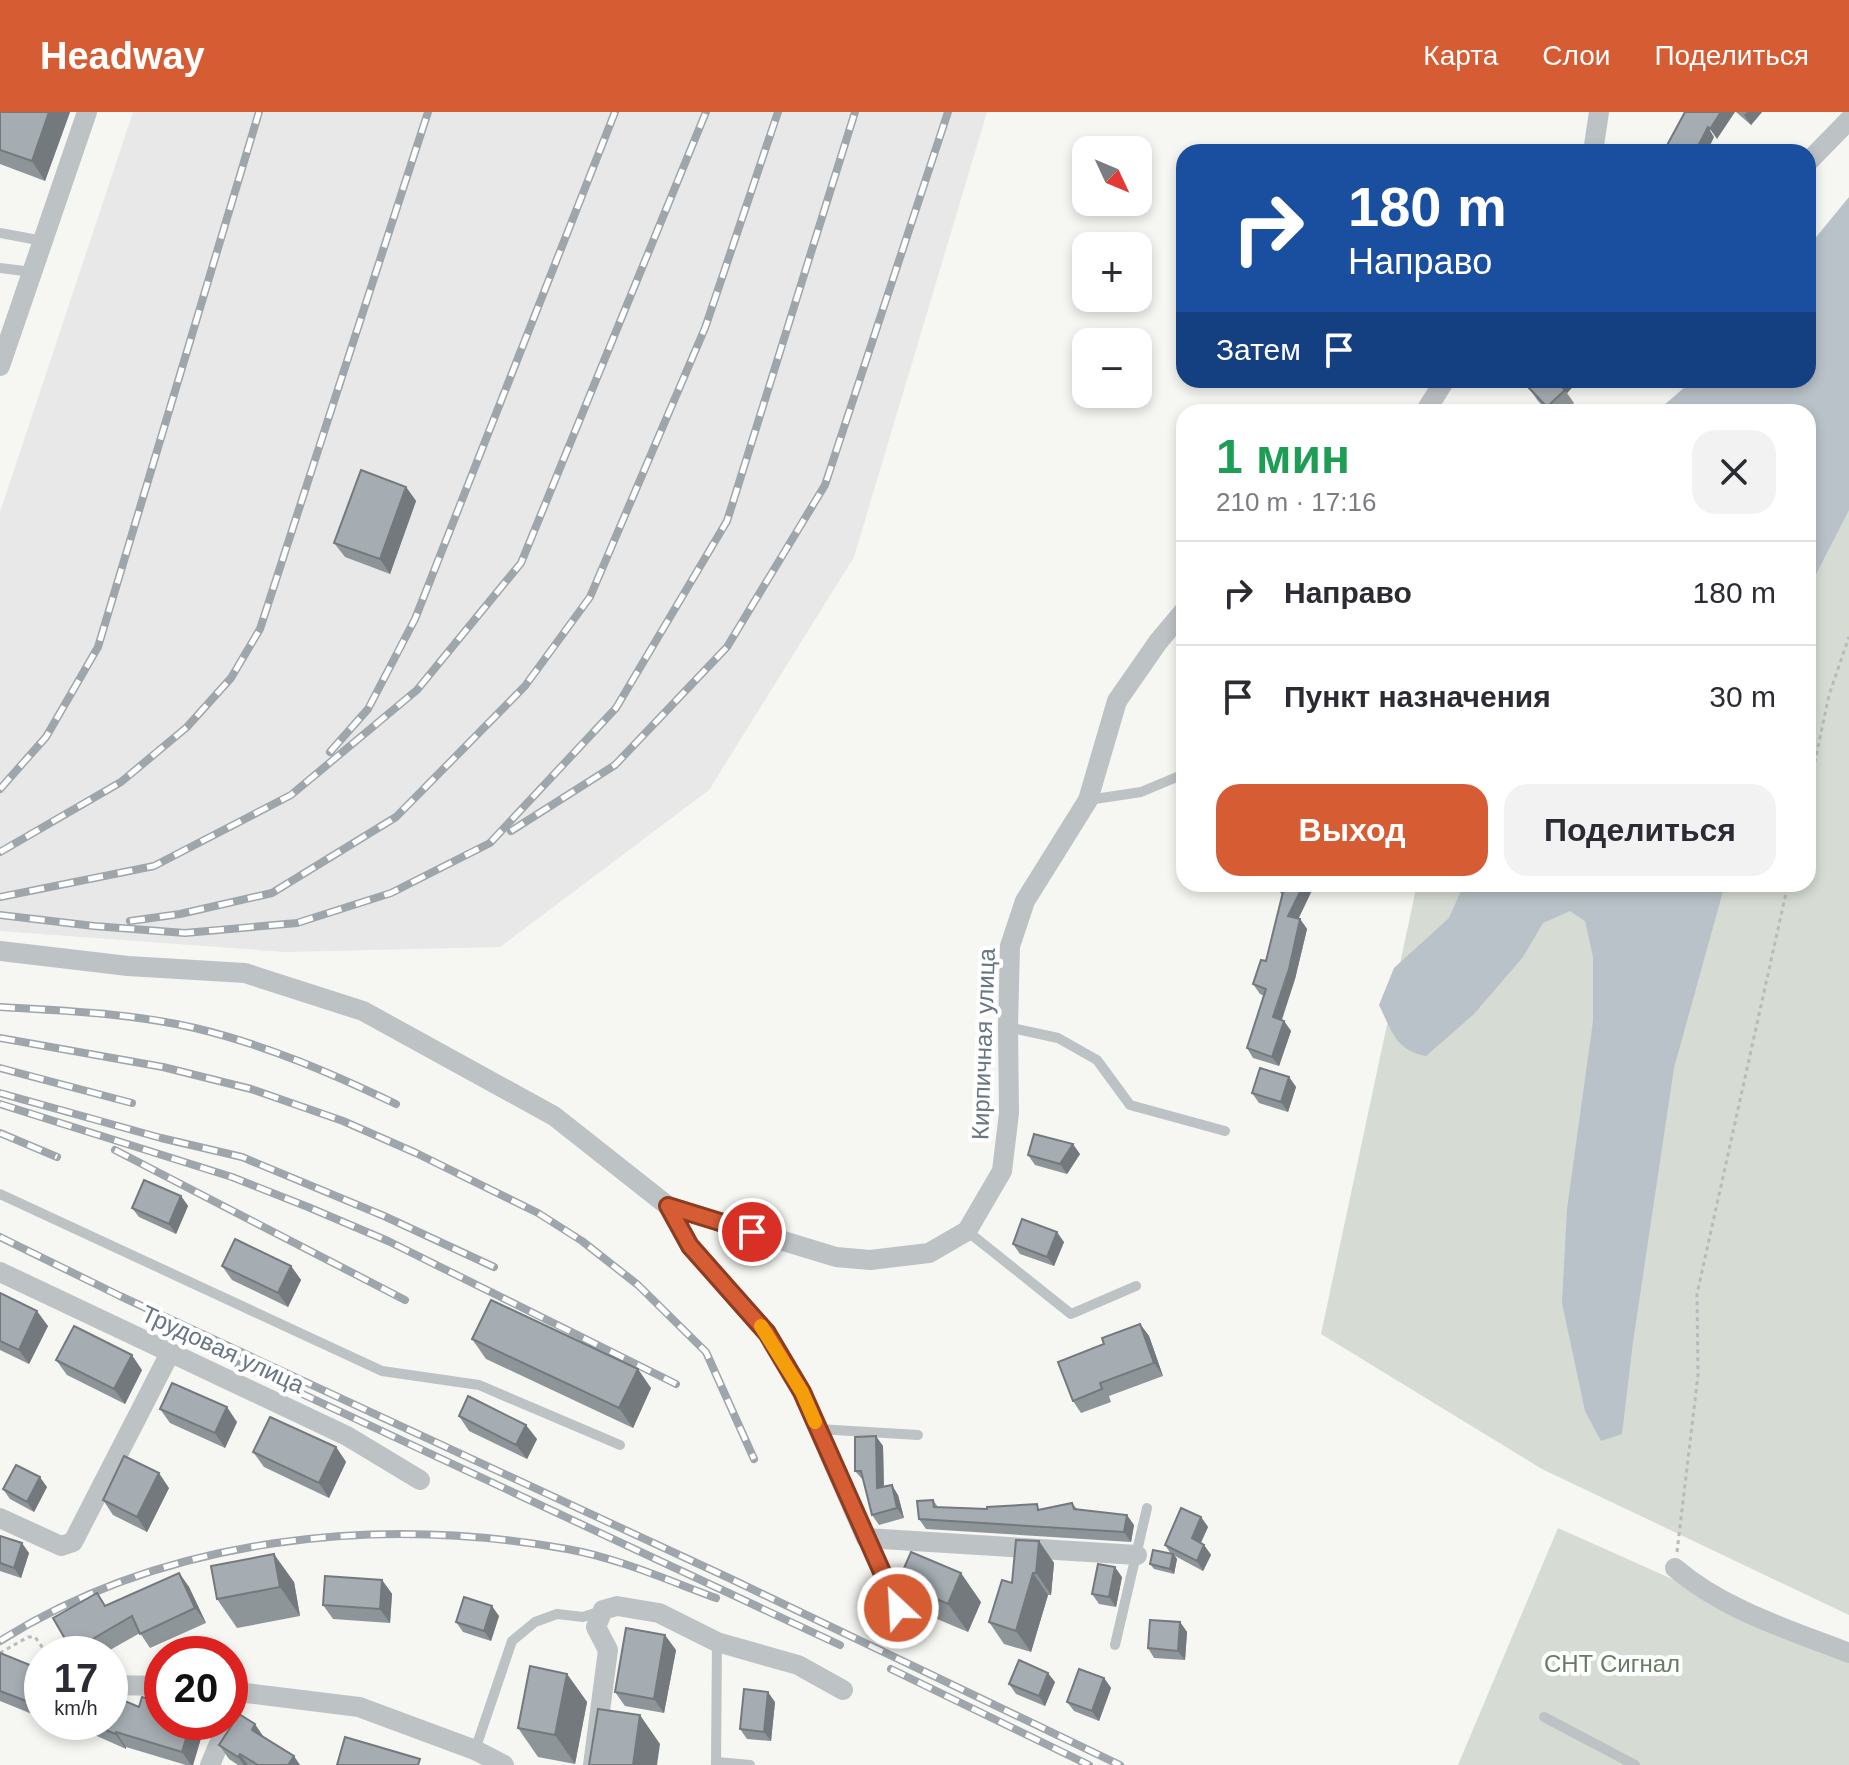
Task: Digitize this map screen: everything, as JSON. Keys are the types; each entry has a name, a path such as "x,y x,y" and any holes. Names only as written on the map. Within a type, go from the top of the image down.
{"street":[{"path":"0,366 87,112"},
{"path":"1594,144 1599,112"},
{"path":"1816,154 1849,120"},
{"name":"Кирпичная улица","path":"668,1206 836,1257 870,1260 929,1253 967,1231 1002,1171 1009,1113 1010,946 1025,901 1088,800 1117,701 1176,621"},
{"path":"0,951 128,966 245,973 363,1011 554,1116 668,1206 690,1246 767,1333 802,1392 866,1538 1137,1555"},
{"name":"Трудовая улица","path":"0,1272 347,1436 420,1480"},
{"path":"0,1518 61,1546 73,1542 170,1353"},
{"path":"1675,1568 1695,1585 1767,1621 1849,1653"},
{"path":"593,1765 608,1650 596,1627 603,1610 617,1606 659,1613 717,1642 798,1665 843,1690"},
{"path":"248,1694 359,1707 475,1750 504,1765"},
{"path":"210,1765 221,1740"}],"lane":[{"path":"0,233 43,241"},
{"path":"0,268 32,272"},
{"path":"1088,800 1141,792 1176,777"},
{"path":"1008,1027 1058,1038 1097,1060 1130,1105 1225,1131"},
{"path":"0,1194 382,1371 479,1385 620,1445"},
{"path":"967,1231 1071,1314 1136,1286"},
{"path":"818,1429 918,1435"},
{"path":"1115,1645 1147,1508"},
{"path":"866,1538 898,1608"},
{"path":"475,1750 512,1641 535,1622 557,1614 583,1617 603,1610"},
{"path":"717,1642 716,1763 750,1765"},
{"path":"1544,1717 1635,1765"}],"path":[{"path":"1816,756 1829,695 1849,637"},
{"path":"1675,1568 1698,1375 1697,1294 1786,892"},
{"path":"0,1653 24,1639"}],"shaded area":[{"path":"133,112 987,112 854,557 709,790 500,947 285,952 0,931 0,512"},
{"path":"1849,197 1849,510 1816,574 1816,404 1665,404 1684,388 1816,388 1816,237"},
{"path":"1460,892 1723,892 1674,1068 1622,1434 1601,1441 1585,1411 1562,1303 1567,1209 1593,1021 1593,957 1585,921 1570,911 1543,923 1523,957 1474,1014 1426,1056 1401,1044 1379,1005 1394,968 1449,918"}],"green space":[{"path":"1849,368 1849,1615 1542,1469 1321,1334 1415,892 1816,892 1815,404"},
{"name":"СНТ Сигнал","path":"1558,1528 1849,1658 1849,1765 1458,1765"}],"building":[{"path":"0,112 49,112 32,161 0,150"},
{"path":"1685,112 1721,112 1699,144 1668,144"},
{"path":"1529,388 1565,390 1550,404 1544,404"},
{"path":"361,470 406,487 380,559 334,543"},
{"path":"1283,892 1300,892 1288,916 1300,919 1289,969 1273,1017 1284,1021 1272,1057 1247,1048 1266,989 1253,984 1261,960 1266,961"},
{"path":"1260,1068 1289,1077 1281,1102 1252,1093"},
{"path":"1034,1134 1073,1144 1060,1164 1028,1155"},
{"path":"144,1180 181,1196 169,1224 132,1208"},
{"path":"1022,1219 1057,1232 1047,1257 1013,1244"},
{"path":"235,1239 291,1266 278,1293 222,1266"},
{"path":"0,1293 37,1311 19,1350 0,1341"},
{"path":"491,1300 638,1369 619,1408 472,1339"},
{"path":"1140,1324 1154,1363 1100,1383 1102,1389 1073,1401 1058,1362 1104,1344 1102,1338"},
{"path":"74,1326 132,1355 114,1389 56,1360"},
{"path":"172,1383 227,1407 215,1433 160,1409"},
{"path":"468,1396 526,1425 516,1445 459,1416"},
{"path":"270,1417 336,1447 319,1483 253,1452"},
{"path":"876,1436 877,1488 892,1485 897,1508 872,1515 861,1471 855,1471 855,1437"},
{"path":"124,1456 159,1473 137,1517 103,1500"},
{"path":"16,1465 40,1477 27,1502 3,1489"},
{"path":"933,1500 934,1507 987,1509 1037,1504 1038,1510 1072,1503 1074,1509 1127,1515 1124,1532 919,1519 917,1501"},
{"path":"1181,1508 1201,1517 1192,1538 1204,1545 1197,1561 1165,1545"},
{"path":"0,1536 22,1543 14,1568 0,1563"},
{"path":"1016,1540 1039,1541 1036,1573 1033,1573 1016,1631 989,1622 1002,1580 1012,1583"},
{"path":"1153,1550 1173,1554 1170,1569 1150,1564"},
{"path":"911,1552 961,1573 948,1604 898,1582"},
{"path":"274,1554 280,1587 217,1599 211,1566"},
{"path":"1098,1564 1115,1567 1109,1597 1092,1594"},
{"path":"179,1573 195,1608 140,1634 132,1616 98,1636 63,1636 53,1618 97,1593 105,1606"},
{"path":"325,1576 382,1580 380,1609 323,1605"},
{"path":"464,1597 492,1606 484,1631 456,1622"},
{"path":"1150,1620 1180,1622 1178,1651 1148,1648"},
{"path":"626,1628 665,1635 654,1699 615,1692"},
{"path":"0,1653 24,1663 24,1700 0,1691"},
{"path":"1019,1660 1048,1673 1039,1696 1009,1684"},
{"path":"530,1666 567,1674 555,1735 518,1728"},
{"path":"1079,1669 1104,1678 1092,1711 1067,1702"},
{"path":"744,1689 768,1692 764,1732 740,1729"},
{"path":"144,1698 144,1740 186,1740 182,1752 128,1736 128,1702 139,1707"},
{"path":"598,1709 640,1715 633,1765 589,1765"},
{"path":"248,1720 255,1724 252,1730 294,1756 288,1765 258,1765 219,1745 222,1740 248,1740"},
{"path":"345,1737 420,1759 418,1765 337,1765"}],"railway":[{"path":"0,789 46,737 98,647 259,112"},
{"path":"0,852 121,782 187,727 231,678 260,629 428,112"},
{"path":"330,752 368,709 415,619 615,112"},
{"path":"0,897 154,866 291,795 417,690 521,563 706,112"},
{"path":"130,921 180,914 272,893 396,817 525,686 590,597 705,328 778,112"},
{"path":"0,915 185,933 297,923 391,893 490,843 616,708 727,521 855,112"},
{"path":"511,831 615,765 727,647 825,485 948,112"},
{"path":"0,1007 123,1016 195,1028 298,1061 396,1104"},
{"path":"0,1038 163,1067 251,1089 343,1121 538,1213 582,1241 638,1285 706,1352 754,1459"},
{"path":"0,1068 132,1103"},
{"path":"0,1093 242,1157 384,1216 494,1267"},
{"path":"0,1104 232,1177 308,1207 388,1241 676,1384"},
{"path":"0,1133 57,1157"},
{"path":"115,1150 405,1300"},
{"path":"0,1237 120,1296 729,1578 1120,1765"},
{"path":"191,1342 840,1645"},
{"path":"0,1641 64,1606 131,1578 202,1557 274,1543 348,1536 421,1534 495,1539 567,1549 624,1564 716,1598"},
{"path":"891,1669 1089,1765"}],"slow traffic":[{"path":"761,1326 802,1392 815,1422"}],"route":[{"path":"752,1232 668,1206 690,1246 767,1333 802,1392 898,1608"}]}
